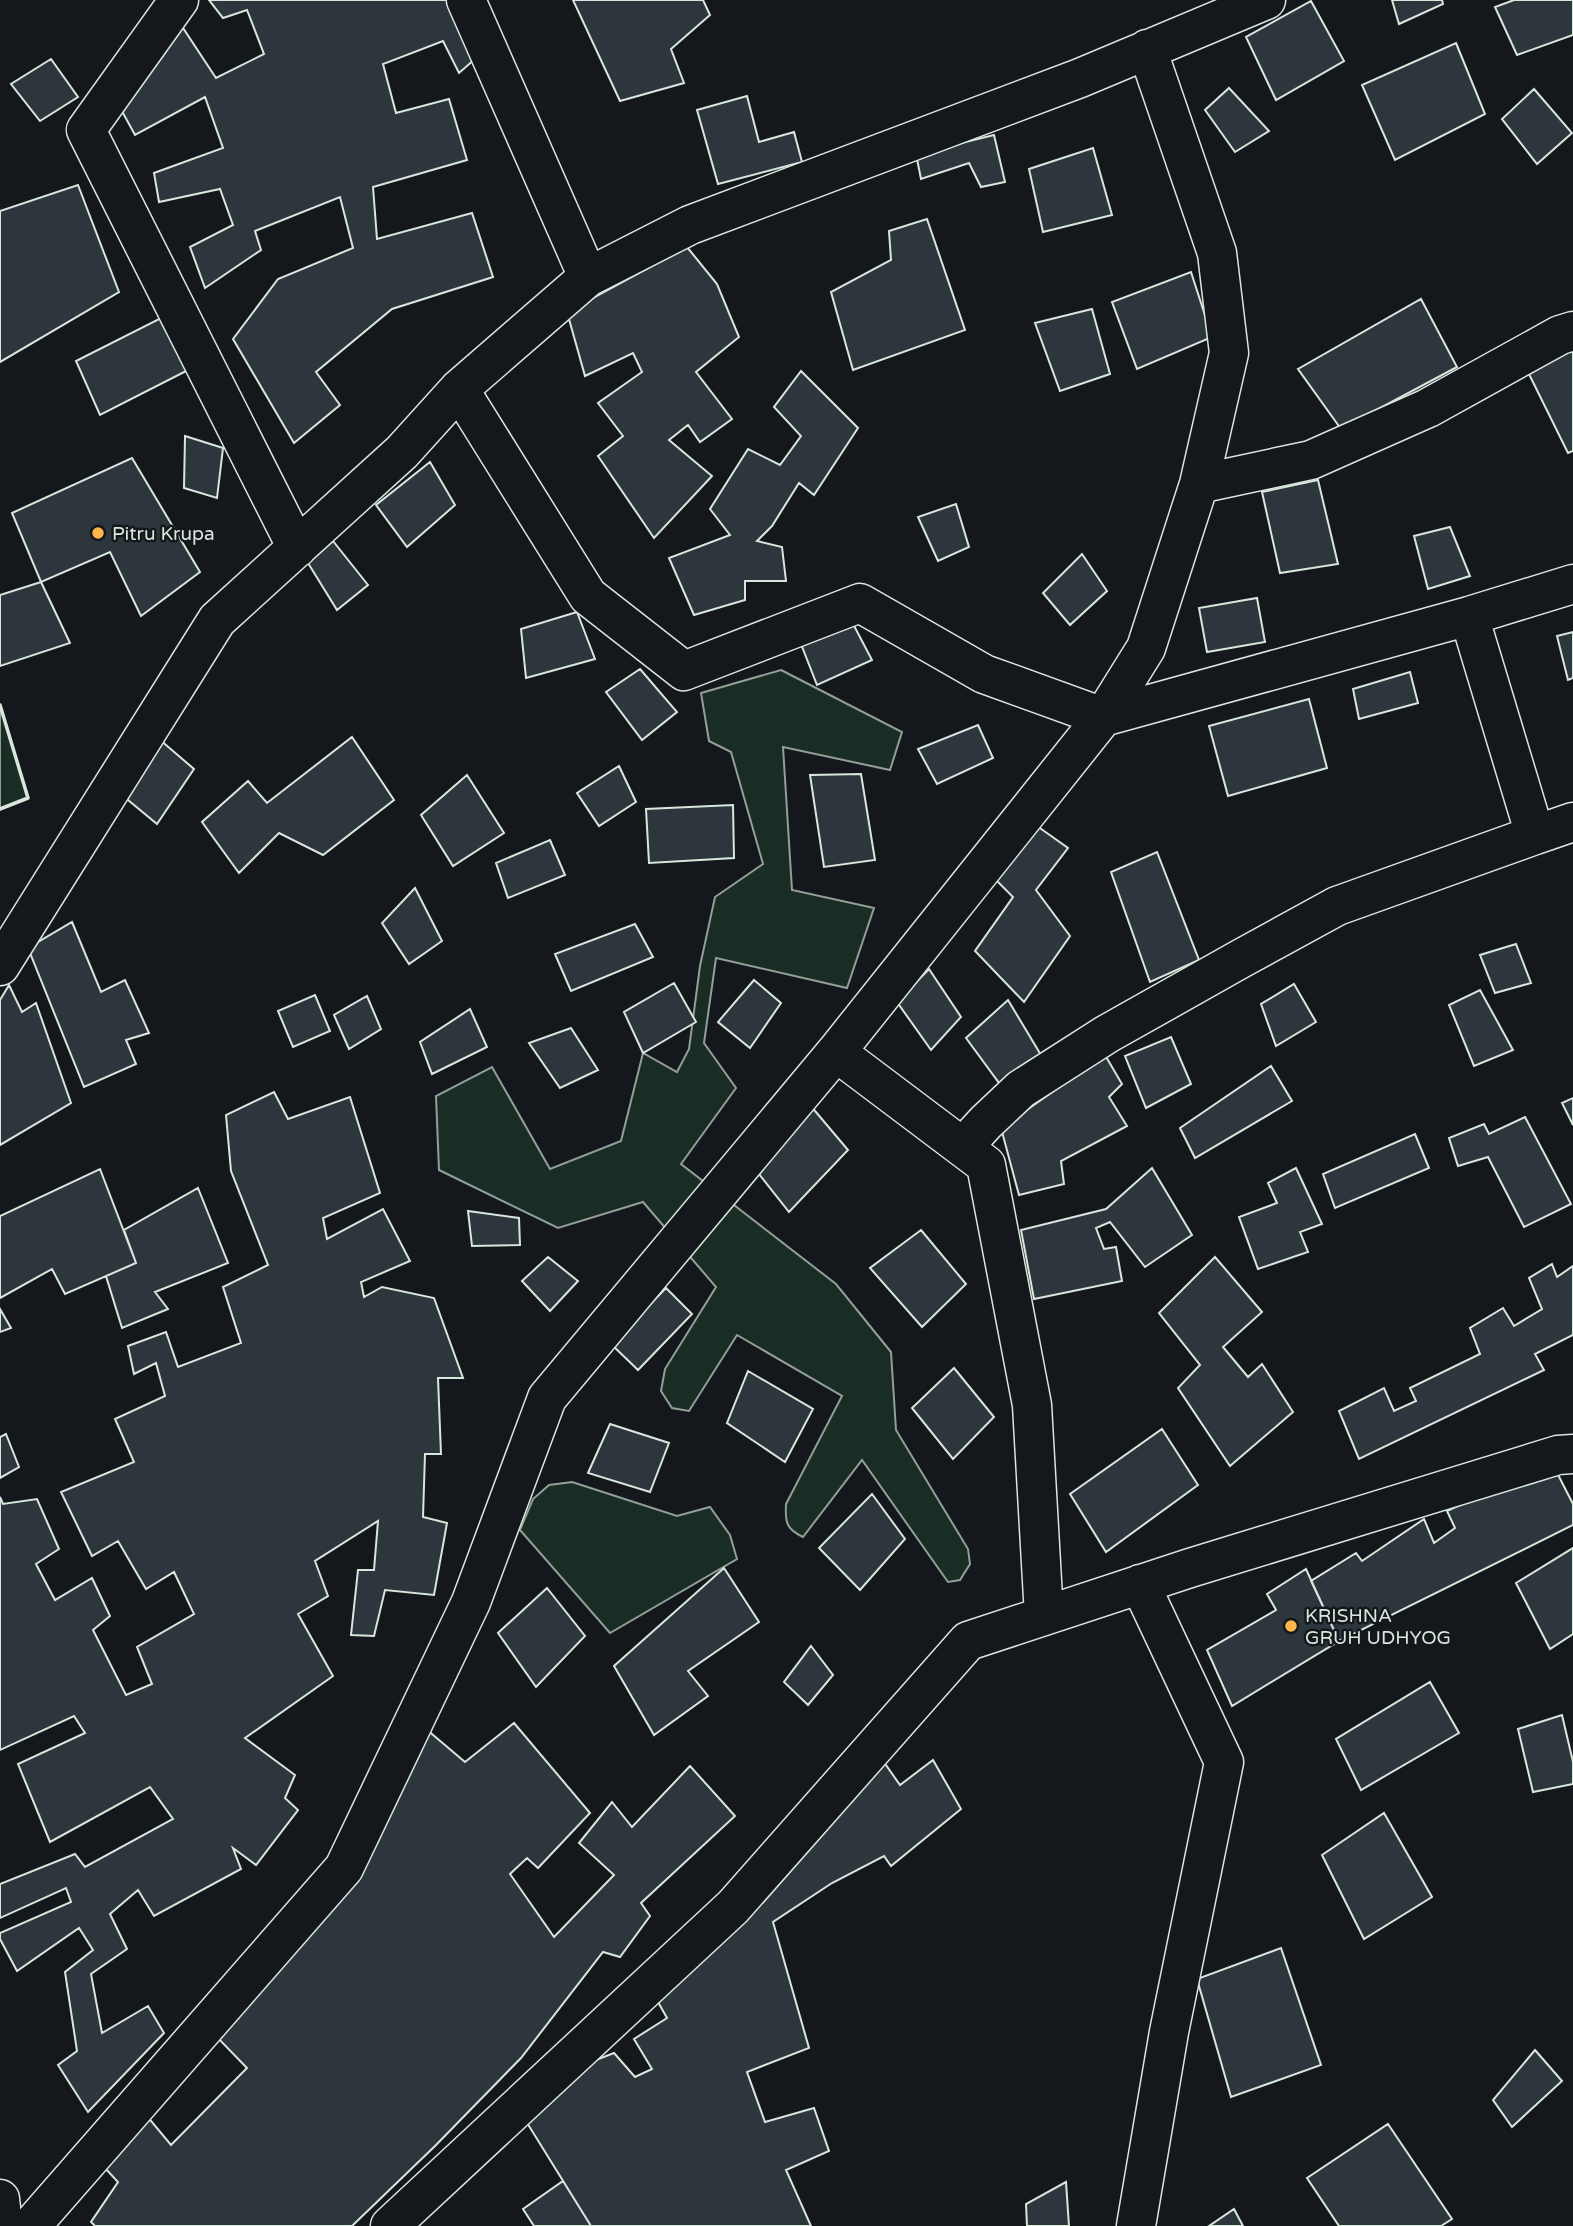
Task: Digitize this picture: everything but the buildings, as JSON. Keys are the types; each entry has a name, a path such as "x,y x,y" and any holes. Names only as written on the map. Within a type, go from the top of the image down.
{"street":[{"path":"179,0 86,130 297,548"},
{"path":"466,0 588,276"},
{"path":"0,966 217,620 402,452 459,389 588,276 690,225 1080,78 1266,0"},
{"path":"31,2226 344,1868 471,1602 547,1398 836,1052 1103,717 1146,648 1199,484 1229,353 1217,253 1147,49"},
{"path":"1199,484 1311,460 1428,408 1560,335 1573,331"},
{"path":"459,389 589,596 684,671 860,603 984,674 1103,717 1469,616 1573,584"},
{"path":"1469,616 1535,835"},
{"path":"963,1147 1020,1090 1107,1034 1337,906 1573,822"},
{"path":"836,1052 986,1165 1032,1405 1044,1616"},
{"path":"390,2226 733,1907 968,1641 1140,1584 1558,1455 1573,1454"},
{"path":"1136,2226 1169,2032 1224,1762 1140,1584"},
{"path":"0,2199 4,2226"}],"green space":[{"path":"781,670 902,732 890,770 783,747 792,890 874,908 847,988 716,958 704,1043 736,1088 681,1164 836,1284 891,1352 896,1430 968,1549 970,1564 960,1580 948,1582 862,1460 803,1537 790,1528 786,1520 786,1504 842,1396 737,1335 689,1411 672,1408 661,1391 665,1369 716,1287 643,1202 558,1228 439,1170 436,1096 492,1067 550,1169 621,1141 643,1053 677,1072 689,1049 700,966 715,897 763,864 731,752 709,741 701,693"},
{"path":"0,705 28,798 0,809"},
{"path":"572,1482 677,1516 710,1507 730,1535 737,1559 610,1633 520,1530 533,1499 549,1485"}],"wall":[{"path":"0,705 28,798 0,809"}],"place":[{"name":"Pitru Krupa","path":"98,533"},
{"name":"KRISHNA GRUH UDHYOG","path":"1291,1626"}]}
